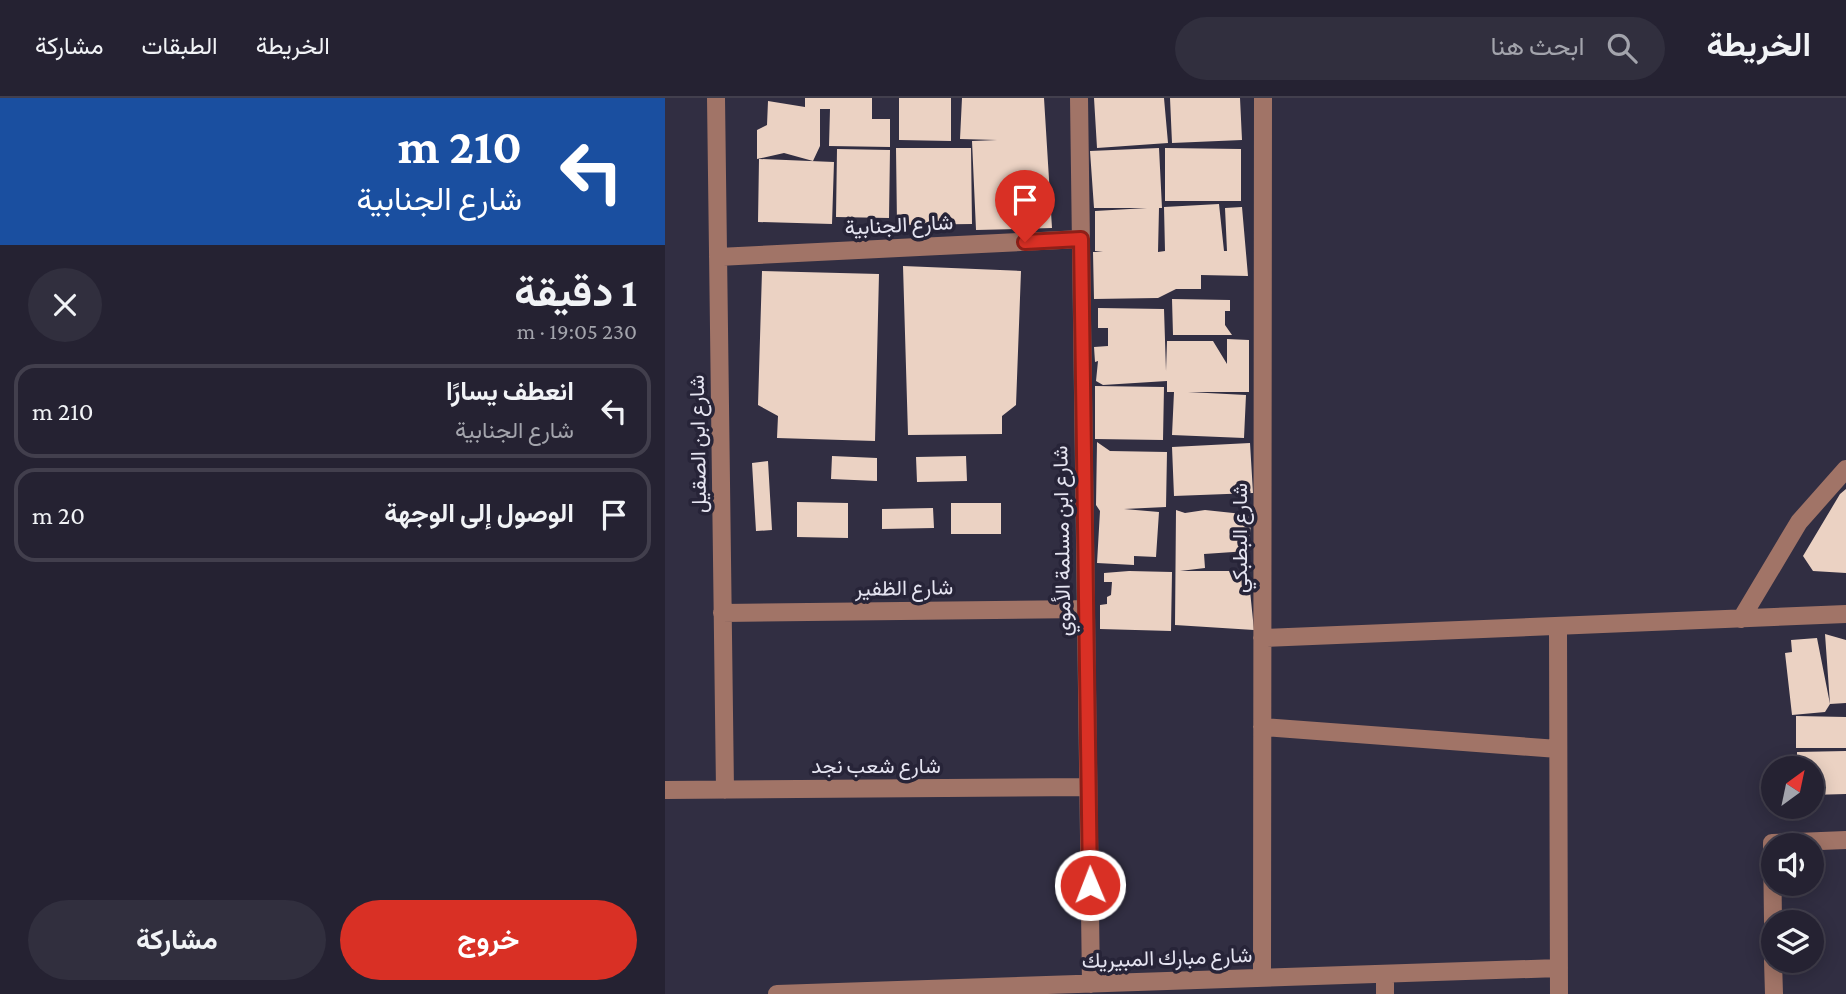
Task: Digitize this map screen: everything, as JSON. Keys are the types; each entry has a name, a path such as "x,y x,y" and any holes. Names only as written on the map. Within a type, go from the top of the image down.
{"street":[{"name":"شارع ابن الصقيل","path":"716,98 725,790"},
{"name":"شارع ابن مسلمة الأموي","path":"1079,98 1091,984"},
{"name":"شارع البطبكي","path":"1262,98 1262,978"},
{"name":"شارع الجنابية","path":"718,257 1081,239"},
{"path":"1741,619 1799,522 1846,468"},
{"name":"شارع الظفير","path":"722,613 1086,609"},
{"path":"1262,638 1558,628 1846,614"},
{"path":"1558,628 1559,994"},
{"path":"1262,727 1558,749"},
{"name":"شارع شعب نجد","path":"665,790 1088,787"},
{"path":"1773,910 1772,843 1846,840"},
{"name":"شارع مبارك المبيريك","path":"777,994 1559,968"},
{"path":"1773,973 1773,994"},
{"path":"1384,994 1385,974"}],"building":[{"path":"805,98 872,98 872,119 890,119 890,147 829,146 830,109 820,109 820,146 813,161 784,153 757,159 757,130 767,125 768,101 805,107"},
{"path":"899,98 951,98 951,141 899,140"},
{"path":"962,98 1044,98 1052,228 976,230 972,141 997,140 960,139"},
{"path":"1094,98 1164,98 1168,143 1097,148"},
{"path":"1170,98 1240,98 1242,140 1172,143"},
{"path":"896,148 971,148 972,224 897,225"},
{"path":"1159,148 1162,208 1159,208 1158,252 1165,251 1164,207 1219,204 1224,251 1227,251 1225,208 1242,207 1248,276 1201,275 1201,289 1176,289 1158,298 1094,299 1093,252 1103,252 1095,251 1095,211 1147,208 1094,208 1090,151"},
{"path":"1165,148 1241,149 1241,201 1165,201"},
{"path":"837,149 890,150 889,218 836,217"},
{"path":"759,159 834,162 832,224 758,222"},
{"path":"903,266 1021,271 1016,405 1002,416 1002,434 908,435"},
{"path":"762,271 879,274 875,441 777,438 778,416 758,405"},
{"path":"1172,299 1230,300 1230,311 1225,311 1225,325 1232,335 1173,335"},
{"path":"1098,308 1164,309 1166,371 1167,341 1213,341 1227,364 1227,339 1249,340 1249,392 1188,392 1246,395 1244,438 1172,435 1174,392 1167,392 1167,381 1103,385 1096,381 1098,361 1095,362 1094,347 1108,346 1108,328 1098,328"},
{"path":"1095,386 1164,387 1163,440 1095,439"},
{"path":"1097,442 1110,451 1167,452 1166,507 1124,509 1159,512 1156,557 1134,556 1134,565 1097,563 1100,511 1096,505"},
{"path":"1250,443 1253,493 1174,496 1172,447"},
{"path":"832,456 877,458 877,481 831,479"},
{"path":"966,456 967,481 917,482 916,457"},
{"path":"768,461 772,530 756,531 752,463"},
{"path":"1846,489 1846,573 1813,571 1803,556 1840,494"},
{"path":"797,502 848,503 848,538 797,537"},
{"path":"951,503 1001,503 1001,534 951,534"},
{"path":"933,508 934,528 882,529 882,509"},
{"path":"1176,510 1185,513 1205,510 1252,515 1248,551 1204,554 1205,568 1180,571 1248,571 1254,630 1175,625"},
{"path":"1172,572 1171,631 1100,629 1100,605 1107,604 1112,582 1104,582 1104,573"},
{"path":"1825,634 1846,640 1846,703 1830,704"},
{"path":"1817,638 1830,704 1825,712 1792,715 1785,653 1792,652 1791,640"},
{"path":"1796,716 1846,717 1846,748 1796,748"},
{"path":"1846,751 1846,794 1824,795 1824,756 1797,756 1797,752"}],"route":[{"path":"1025,242 1081,239 1090,885"}]}
